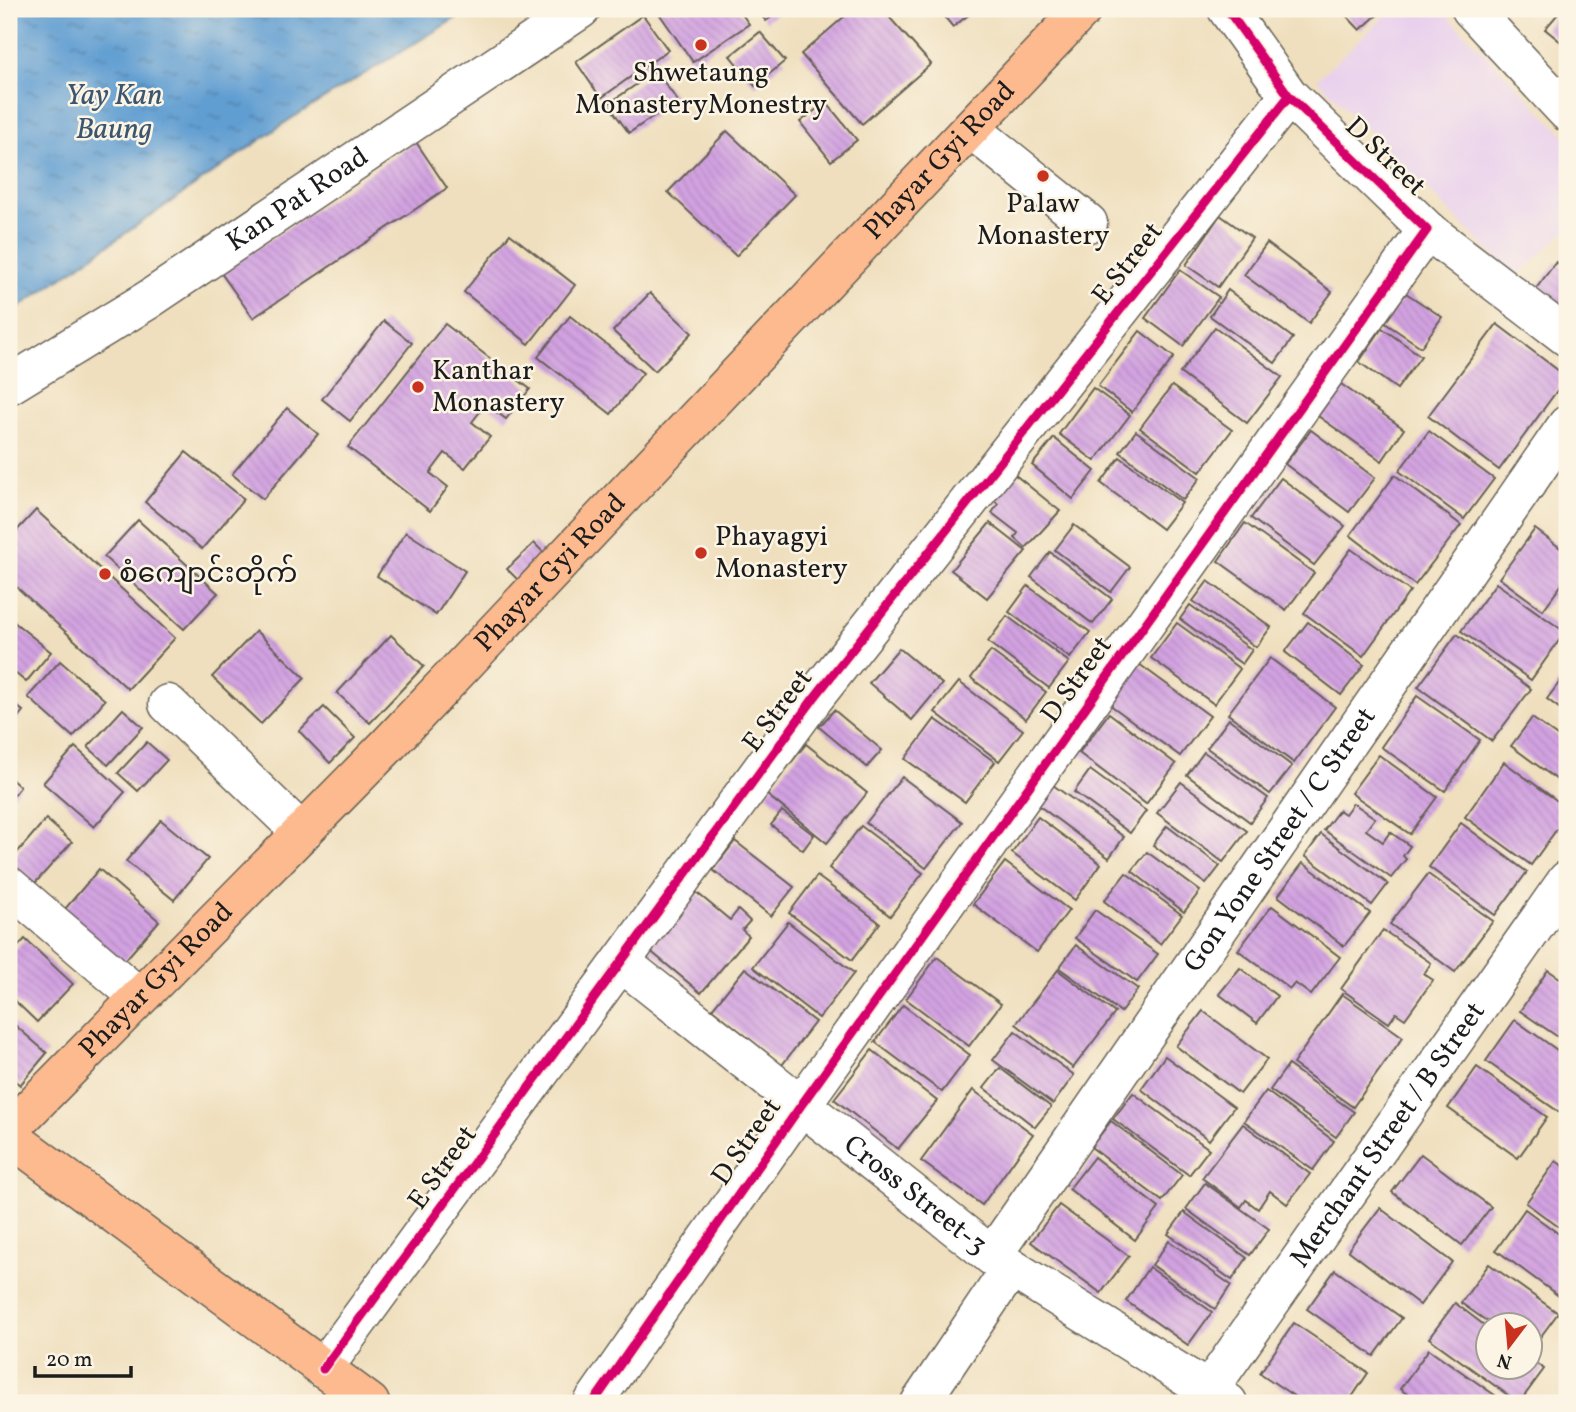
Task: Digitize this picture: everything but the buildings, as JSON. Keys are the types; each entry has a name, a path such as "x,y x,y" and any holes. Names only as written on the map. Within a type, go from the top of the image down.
{"main road":[{"name":"Phayar Gyi Road","path":"9,1130 302,833 1083,9"},
{"path":"9,1136 370,1403"}],"street":[{"name":"Kan Pat Road","path":"9,385 148,300 581,9"},
{"name":"D Street","path":"593,1403 802,1104 1427,230 1289,96 1227,9"},
{"path":"1471,9 1567,112"},
{"name":"E Street","path":"323,1369 622,964 814,698 1289,96"},
{"path":"971,129 1088,223"},
{"path":"1427,230 1567,337"},
{"name":"Gon Yone Street / C Street","path":"920,1403 1002,1262 1567,425"},
{"path":"168,704 302,833"},
{"name":"Merchant Street / B Street","path":"1218,1397 1567,880"},
{"path":"9,886 139,997"},
{"name":"Cross Street-3","path":"622,964 1002,1262 1218,1397"}],"shaded area":[{"path":"1393,9 1441,9 1567,138 1567,229 1516,278 1317,79"}],"water":[{"name":"Yay Kan Baung","path":"9,9 471,9 289,120 9,314"}],"cycle path":[{"path":"593,1403 802,1104 1427,230 1289,96 1227,9"},
{"path":"323,1369 814,698 1289,96"}],"place":[{"name":"Shwetaung MonasteryMonestry","path":"701,45"},
{"name":"Palaw Monastery","path":"1043,176"},
{"name":"Kanthar Monastery","path":"418,387"},
{"name":"Phayagyi Monastery","path":"701,553"},
{"name":"စံကျောင်းတိုက်","path":"105,574"}]}
